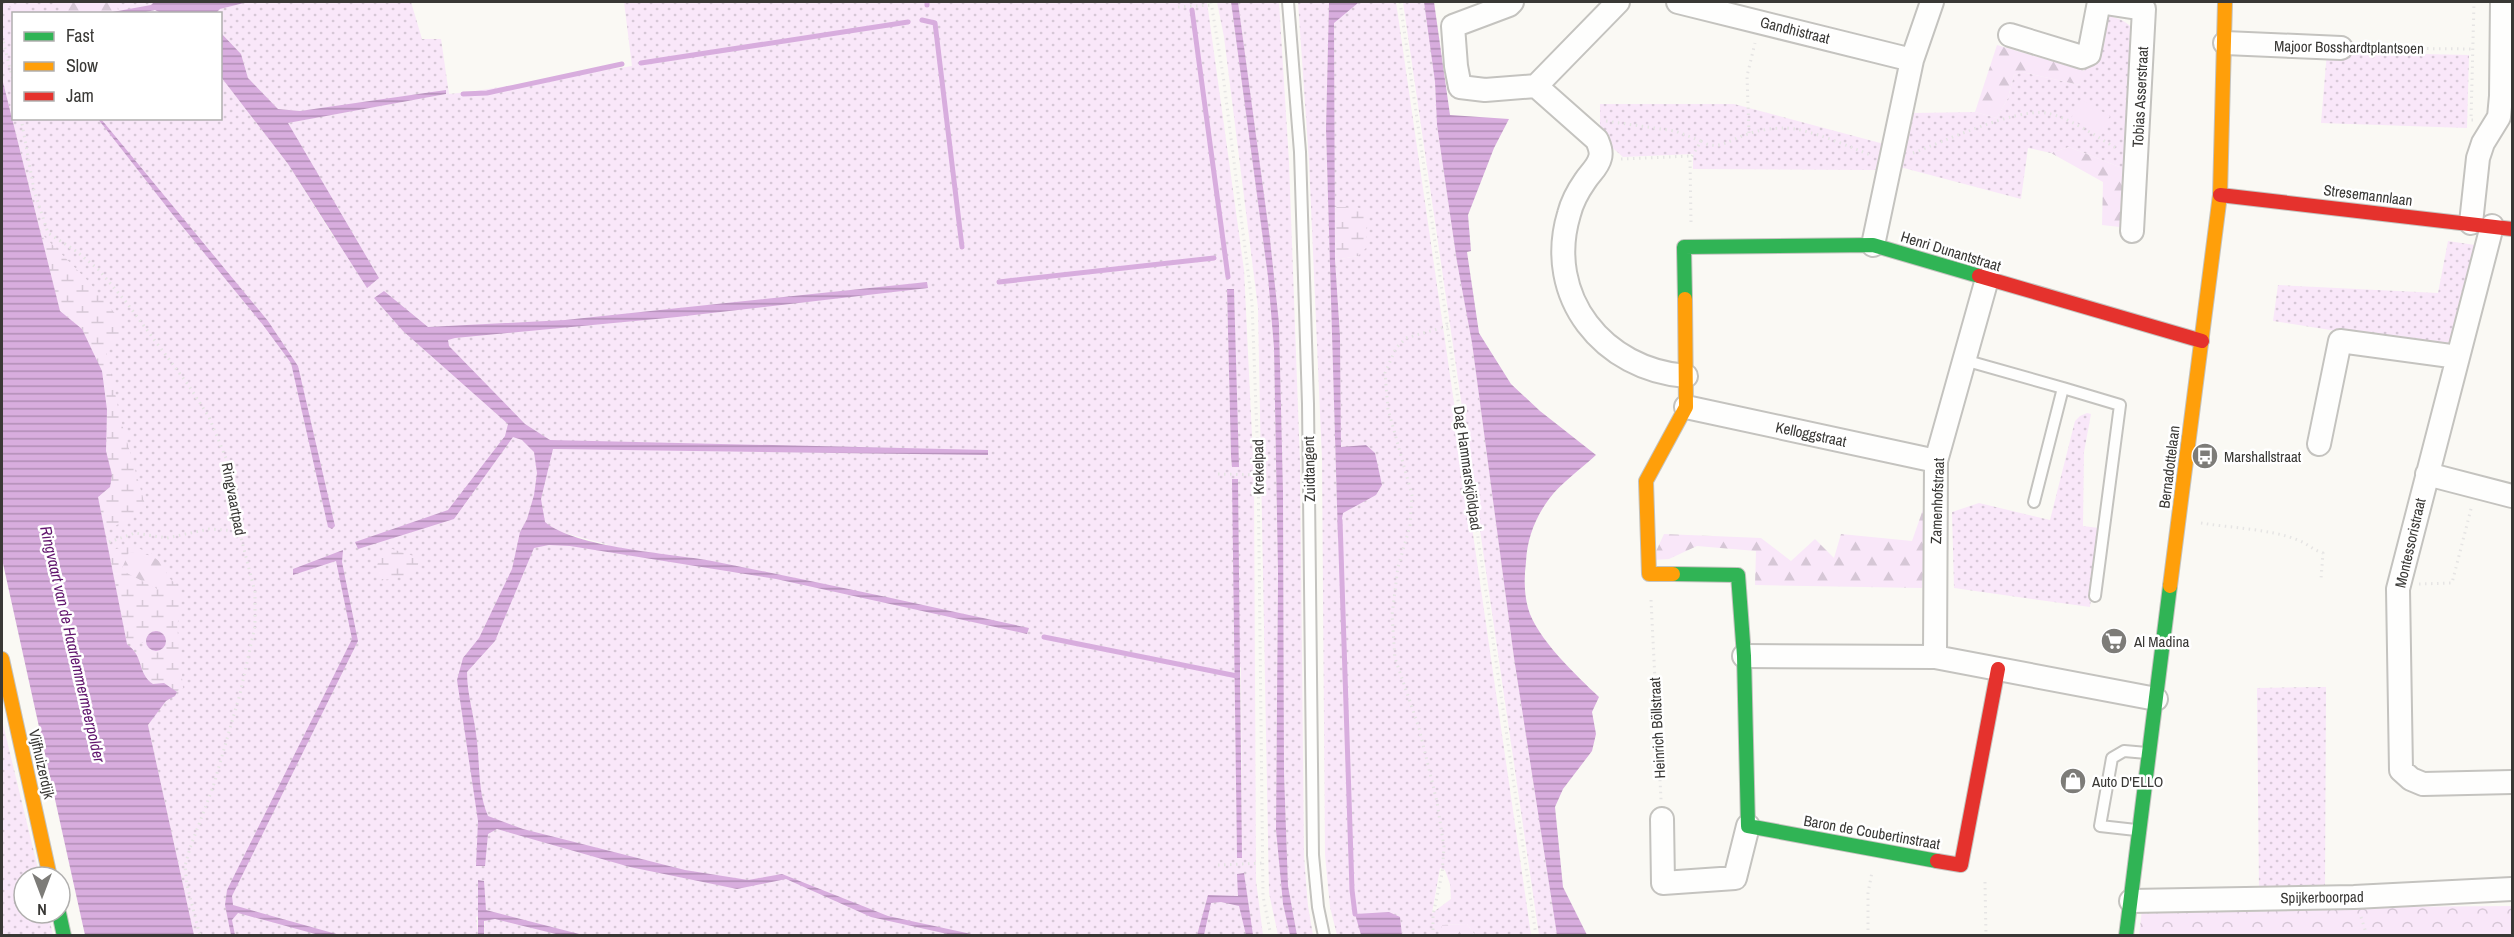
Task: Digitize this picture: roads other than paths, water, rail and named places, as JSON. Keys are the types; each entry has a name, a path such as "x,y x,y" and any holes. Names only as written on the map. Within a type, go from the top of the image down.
{"street":[{"path":"1512,2 1453,26 1460,87 1485,90 1536,86 1618,2"},
{"name":"Gandhistraat","path":"1678,2 1912,60"},
{"path":"1873,245 1912,60 1932,2"},
{"name":"Tobias Asserstraat","path":"2010,35 2082,57 2089,54 2098,2 2144,9 2132,231"},
{"name":"Bernadottelaan","path":"2126,936 2220,195 2225,2"},
{"name":"Montessoristraat","path":"2502,2 2501,96 2497,121 2483,143 2478,158 2492,226 2398,589 2401,770 2411,779 2423,784 2512,782"},
{"name":"Majoor Bosshardtplantsoen","path":"2224,43 2341,48"},
{"path":"1536,86 1597,140 1600,158 1576,197 1565,231 1564,267 1574,302 1593,332 1620,355 1652,371 1686,376 1686,407 1646,481 1649,574 1737,575 1744,656 1748,826 1735,878 1663,883 1662,819"},
{"name":"Stresemannlaan","path":"2220,195 2492,226"},
{"name":"Henri Dunantstraat","path":"1686,376 1688,246 1873,245 2202,341"},
{"name":"Zamenhofstraat","path":"1935,657 1936,461 1987,279"},
{"path":"2319,444 2340,341 2457,357"},
{"name":"Kelloggstraat","path":"1686,407 1936,461"},
{"path":"2427,474 2512,493"},
{"path":"1744,656 1935,657 2156,699"},
{"name":"Vijfhuizerdijk","path":"2,659 48,865"},
{"name":"Baron de Coubertinstraat","path":"1748,826 1961,865 1998,669"},
{"name":"Spijkerboorpad","path":"2131,901 2354,897 2512,889"}],"lane":[{"name":"Zuidtangent","path":"1288,2 1300,152 1308,392 1313,855 1318,907 1324,936"},
{"path":"1964,360 2120,405 2095,596"},
{"path":"2034,502 2063,388"},
{"path":"2140,830 2100,826 2112,758 2124,751 2150,753"}],"water":[{"path":"154,2 248,2 220,9 217,12 159,12 155,10 112,12 151,5"},
{"path":"1231,2 1238,2 1279,323 1283,491 1284,773 1288,886 1297,935 1290,935 1283,904 1276,830 1278,574 1274,348 1268,277"},
{"path":"1329,2 1358,3 1334,23 1335,260 1340,336 1341,447 1366,445 1375,453 1382,485 1376,495 1343,513 1338,539 1326,129"},
{"path":"1424,2 1434,2 1450,115 1509,119 1494,148 1468,215 1471,251 1467,252 1479,333 1511,384 1540,411 1596,455 1559,487 1540,514 1528,545 1525,580 1528,608 1539,632 1558,656 1599,697 1592,712 1596,734 1592,751 1563,789 1555,807 1563,887 1587,935 1557,935 1514,658 1472,343 1457,262 1437,125 1435,82"},
{"path":"222,34 241,54 248,78 278,109 300,111 446,90 446,94 288,123 379,278 367,288 288,164 222,78"},
{"name":"Ringvaart van de Haarlemmermeerpolder","path":"2,78 60,311 82,329 102,371 107,410 106,451 112,475 110,487 98,497 127,644 133,649 148,680 153,684 164,683 177,692 175,696 166,701 148,725 194,935 85,935 72,876 72,865 70,865 2,559"},
{"path":"99,120 102,120 268,321 298,366 335,526 332,529 328,527 291,363"},
{"path":"927,282 928,288 448,340 449,346 525,424 550,440 988,450 988,455 553,449 541,499 545,522 559,531 578,538 600,544 712,561 1029,628 1027,634 776,579 570,546 549,545 534,548 495,641 467,672 467,681 476,733 481,789 488,816 523,829 685,870 748,880 782,874 888,916 976,935 952,935 871,917 786,879 737,889 630,867 497,829 488,834 485,866 476,866 478,821 457,680 463,658 479,638 512,569 520,532 527,519 534,495 537,473 534,452 522,440 513,437 454,519 358,549 355,542 448,510 505,436 508,424 403,331 374,298 384,291 428,327 565,320"},
{"path":"1227,289 1234,289 1239,467 1232,467 1231,457"},
{"path":"1232,479 1238,479 1242,858 1237,858"},
{"path":"343,550 342,562 358,641 232,896 233,905 340,935 319,935 238,913 232,920 235,935 231,935 225,905 227,890 352,639 336,561 293,575 293,569"},
{"path":"156,631 163,634 166,641 163,648 156,651 149,648 146,641 149,634"},
{"path":"1244,873 1253,935 1246,935 1239,906 1221,902 1211,903 1204,935 1197,935 1208,895 1238,896 1237,874"},
{"path":"478,880 484,881 486,910 583,935 560,935 495,919 484,921 484,935 478,935"},
{"path":"1389,912 1400,917 1402,935 1361,935 1355,914"}],"waterway":[{"path":"1192,10 1228,277"},
{"path":"922,20 935,23 962,247"},
{"path":"641,63 908,22"},
{"path":"463,94 487,93 622,64"},
{"path":"999,282 1214,258"},
{"path":"1340,520 1352,890 1355,914"},
{"path":"1044,637 1237,676"}],"place":[{"name":"Marshallstraat","path":"2205,456"},
{"name":"Al Madina","path":"2114,641"},
{"name":"Auto D'ELLO","path":"2073,781"}]}
